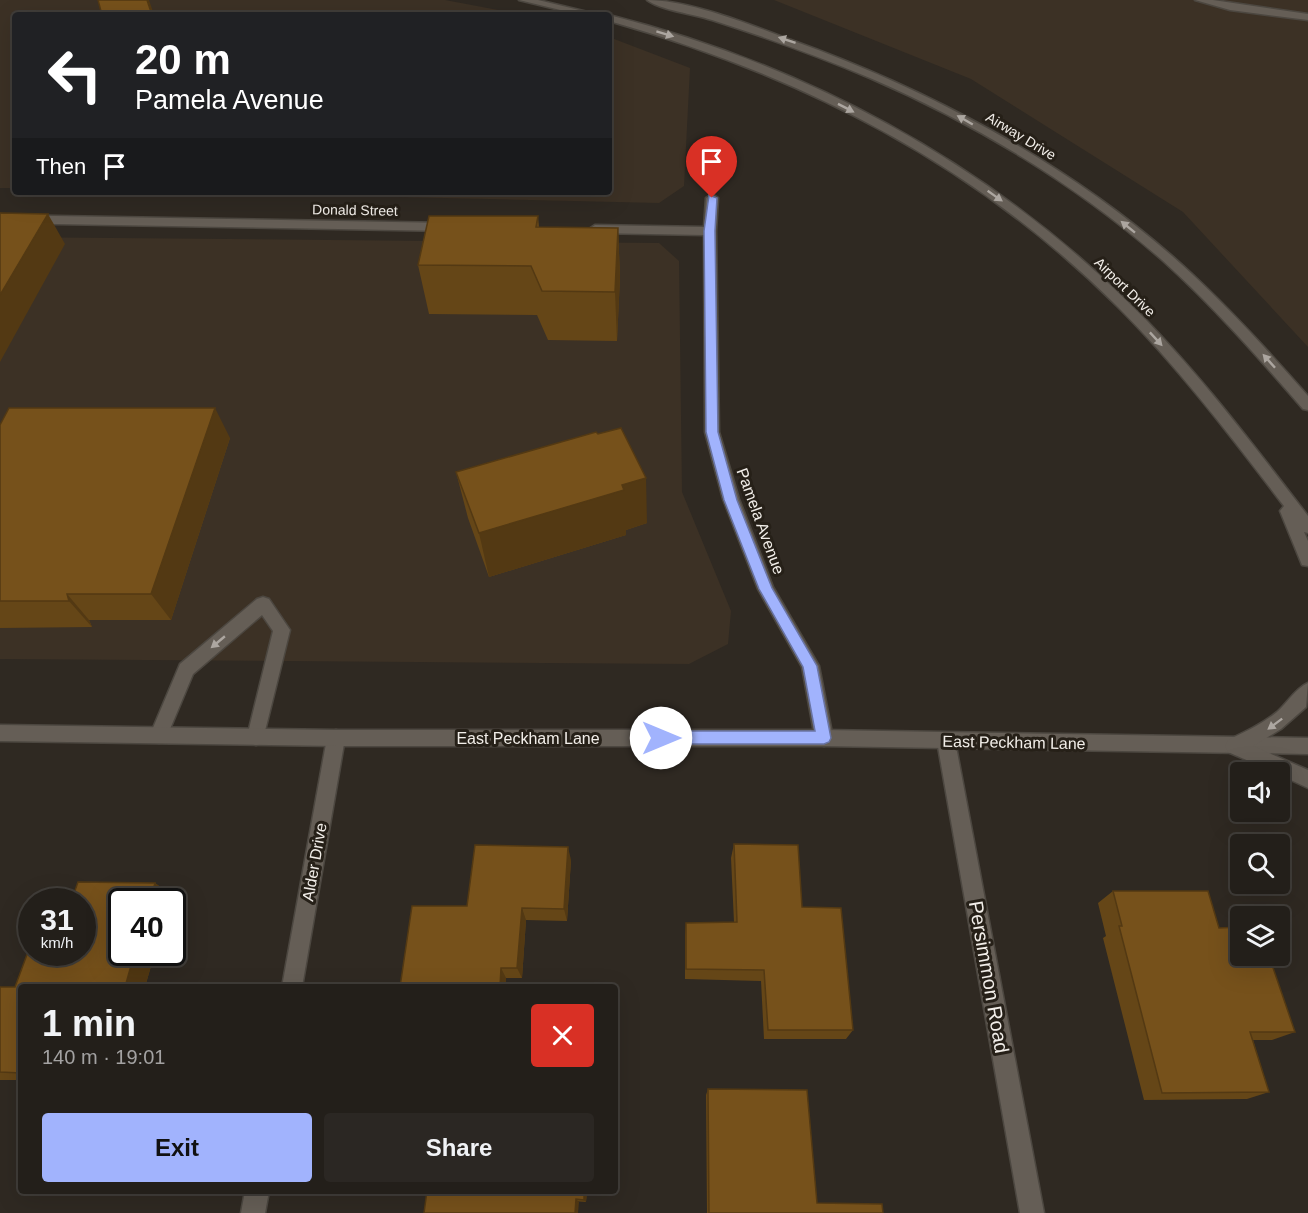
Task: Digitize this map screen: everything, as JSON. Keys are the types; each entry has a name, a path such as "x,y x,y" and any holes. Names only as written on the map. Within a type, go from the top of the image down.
{"street":[{"path":"524,0 581,12"},
{"name":"Airway Drive","path":"652,0 711,15 798,44 877,76 958,115 1041,165 1106,210 1179,268 1238,327 1308,405"},
{"path":"1200,0 1230,7 1308,16"},
{"name":"Airport Drive","path":"612,19 687,41 747,63 817,93 956,169 1010,207 1070,255 1122,303 1183,368 1308,527"},
{"name":"Pamela Avenue","path":"712,198 710,231 712,432 730,500 766,589 810,666 824,738"},
{"name":"Donald Street","path":"0,219 460,227"},
{"path":"17,234 28,220"},
{"path":"579,229 710,231"},
{"path":"1280,491 1308,560"},
{"path":"159,735 186,669 263,604 282,630 255,737"},
{"path":"1234,746 1270,729 1295,708 1308,692"},
{"name":"East Peckham Lane","path":"0,733 336,738 824,738 1308,746"},
{"name":"Alder Drive","path":"293,984 336,738"},
{"name":"Persimmon Road","path":"945,741 1032,1213"},
{"path":"1234,746 1308,779"},
{"path":"253,1213 256,1194"}],"shaded area":[{"path":"0,0 445,0 509,12 12,12 12,188 0,188"},
{"path":"774,0 1308,0 1308,347 1183,212 971,79"},
{"path":"612,38 690,68 684,186 659,203 311,195 612,195"},
{"path":"0,237 659,243 679,261 682,492 731,611 728,644 689,664 0,659"}],"building":[{"path":"98,0 147,0 151,12 101,12"},
{"path":"0,213 48,214 0,295"},
{"path":"429,216 538,216 536,227 618,228 615,292 542,291 531,266 418,265"},
{"path":"9,408 215,408 151,594 67,594 69,601 0,601 0,425"},
{"path":"621,428 646,478 622,485 624,490 479,533 456,472 596,432 598,434"},
{"path":"734,844 798,845 802,907 841,908 853,1030 768,1030 764,970 686,969 686,923 737,922"},
{"path":"475,845 568,847 564,909 522,908 517,968 501,968 500,984 400,984 412,906 467,906"},
{"path":"78,882 155,883 154,888 108,888 108,966 131,966 126,984 18,984 18,1073 0,1072 0,987 15,987 23,966 96,966 96,888 76,888"},
{"path":"1113,891 1208,891 1219,928 1230,927 1230,966 1272,966 1295,1032 1250,1032 1269,1092 1162,1093 1119,926 1122,926"},
{"path":"708,1089 807,1090 817,1203 882,1204 883,1213 709,1213"},
{"path":"427,1194 584,1194 584,1200 576,1199 575,1213 424,1213"}],"route":[{"path":"661,738 824,738 810,666 766,589 730,500 712,432 710,231 712,198"}]}
